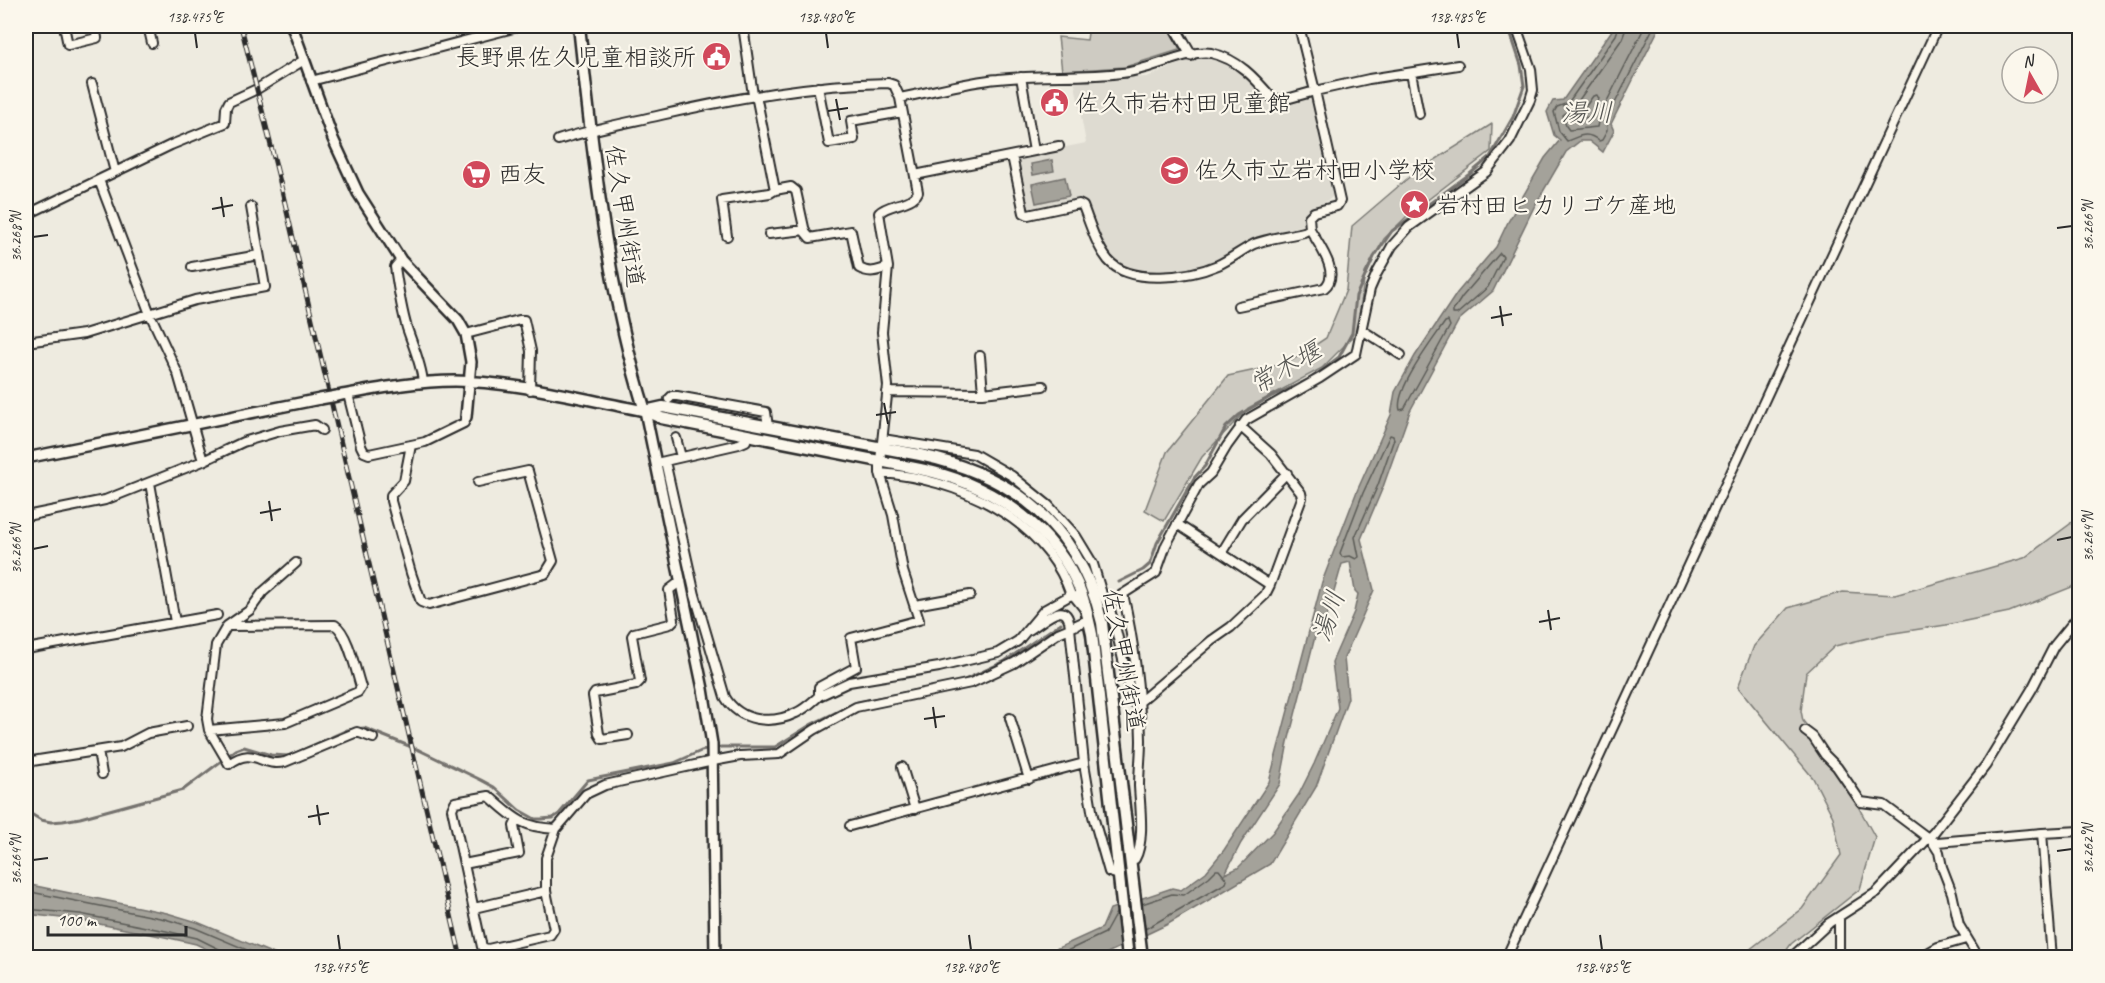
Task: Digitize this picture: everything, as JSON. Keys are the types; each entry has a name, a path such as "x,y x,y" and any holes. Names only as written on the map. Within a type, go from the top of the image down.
{"main road":[{"name":"佐久甲州街道","path":"579,26 604,238 630,359 645,411"},
{"name":"佐久甲州街道","path":"645,411 663,407 768,427 882,443 961,465 992,478 1015,492 1040,512 1063,537 1098,595 1107,651 1143,954"},
{"name":"佐久甲州街道","path":"645,411 661,418 942,473 980,488 1012,507 1042,534 1065,560 1076,581 1095,656 1128,955"}],"street":[{"path":"64,26 68,45 98,38 95,26"},
{"path":"148,26 152,43"},
{"path":"292,26 311,81 357,193 401,260 458,320 466,334 471,356 464,423 425,442 369,454 364,452 348,394"},
{"path":"311,81 504,28 521,26"},
{"path":"743,26 753,95 757,100 775,190"},
{"path":"1174,26 1191,55"},
{"path":"1238,306 1324,288 1329,284 1331,278 1327,260 1310,229 1310,217 1314,212 1337,206 1340,201 1299,26"},
{"path":"1110,603 1156,573 1166,545 1199,484 1211,473 1240,426 1252,415 1312,383 1356,354 1370,289 1397,239 1408,226 1486,172 1510,141 1533,90 1531,69 1516,26"},
{"path":"1506,957 1938,26"},
{"path":"900,98 996,79 1145,70 1191,55 1208,53 1231,61 1248,71 1272,98 1277,100 1369,79 1458,65"},
{"path":"26,215 171,145 225,123 226,108 229,102 257,89 304,60"},
{"path":"1411,73 1419,114"},
{"path":"1021,77 1034,151"},
{"path":"558,140 590,130 753,95 847,84 888,83 894,85 900,98 918,192 916,196 884,208 879,213 888,267 882,332 887,392 880,473 893,515 903,571 920,620 851,638 856,667 819,687 819,696"},
{"path":"92,84 115,172"},
{"path":"818,87 829,143 854,139 851,121 902,112"},
{"path":"915,175 1059,146"},
{"path":"1012,156 1024,213 1028,215 1078,204 1083,206 1098,243 1109,261 1116,268 1137,276 1154,278 1201,271 1224,262 1255,244 1310,229"},
{"path":"99,180 150,314 178,374 203,461"},
{"path":"727,236 722,200 770,193 791,187 796,191 805,230 810,238 851,231 859,268 877,272 888,267"},
{"path":"26,342 84,334 195,300 265,287 251,207"},
{"path":"769,234 805,230"},
{"path":"201,254 203,265"},
{"path":"192,267 259,255"},
{"path":"401,260 395,267 399,292 407,328 422,367 423,382"},
{"path":"466,334 519,320 524,321 531,351 530,390"},
{"path":"1362,330 1401,355"},
{"path":"980,356 983,393"},
{"path":"26,458 320,399 423,382 469,382 530,390 645,411 661,462 718,677 730,705 742,716 774,720 796,714 819,696 849,682 985,657 1008,648 1054,612 1062,612 1066,615 1070,628 1084,763 1093,816 1109,872 1120,877"},
{"path":"887,392 983,393 1043,386"},
{"path":"669,399 677,396 766,412 768,427"},
{"path":"26,516 105,500 203,461 243,442 280,431 315,425 322,430"},
{"path":"1098,595 1110,610 1133,702 1137,704 1211,641 1231,627 1265,595 1302,498 1287,473 1271,454 1240,426"},
{"path":"661,462 739,444 746,441 748,435"},
{"path":"676,438 681,457"},
{"path":"411,445 404,481 391,495 391,501 421,602 429,605 545,574 553,561 528,471 478,482"},
{"path":"661,462 712,744 715,957"},
{"path":"556,829 527,825 517,820 489,796 454,802 452,809 482,947 488,949 550,935 554,929 546,891 546,858 556,829 586,794 605,785 713,759 784,753 814,730 862,704 971,683 1014,663 1085,617 1074,596 1071,595 1066,581 1044,548 1024,527 1001,511 939,484 880,473"},
{"path":"1222,552 1247,513 1287,473"},
{"path":"150,483 175,622"},
{"path":"1177,525 1270,585"},
{"path":"296,563 263,592 250,610 227,626 216,645 207,719 209,730 229,764 238,757 251,755 278,764 357,732 373,738"},
{"path":"628,735 602,739 599,734 593,696 596,693 636,685 640,681 632,636 634,633 670,624 674,620 669,590 681,581"},
{"path":"1123,594 1137,669 1139,701 1141,820 1138,853 1135,859 1130,859"},
{"path":"915,605 970,595"},
{"path":"1029,630 1034,620 1044,610 1071,595"},
{"path":"1791,957 1808,941 1877,892 1930,840 1986,765 2055,646 2079,614"},
{"path":"26,649 217,615"},
{"path":"209,730 285,723 358,692 361,687 340,628 335,625 227,626"},
{"path":"1010,718 1029,779"},
{"path":"26,762 121,747 148,733 187,726"},
{"path":"1804,731 1813,737 1861,802 1884,805 1930,840 1939,852 1952,892 1959,925 1978,957"},
{"path":"98,751 102,774"},
{"path":"850,826 1084,763"},
{"path":"902,767 915,809"},
{"path":"464,864 519,853 514,826 517,820"},
{"path":"1930,840 1938,842 2079,831"},
{"path":"2042,833 2052,957"},
{"path":"474,908 546,891"},
{"path":"1839,918 1839,957"},
{"path":"1919,957 1938,947 1966,939"}],"shaded area":[{"path":"1089,26 1169,26 1181,48 1125,67 1062,71 1058,37 1087,40"},
{"name":"佐久市立岩村田小学校","path":"1208,57 1230,64 1247,74 1274,102 1282,104 1313,95 1335,195 1309,209 1303,225 1262,236 1210,263 1195,268 1152,275 1125,269 1113,261 1101,244 1083,200 1029,212 1027,210 1016,157 1086,143 1074,79 1147,77 1188,60"},
{"path":"1492,124 1491,151 1408,215 1384,239 1365,273 1357,333 1322,368 1248,408 1202,457 1164,521 1145,510 1167,452 1228,376 1288,363 1326,338 1346,290 1352,226 1414,173"},
{"path":"2079,511 2079,578 2072,587 2009,612 1881,635 1835,646 1806,673 1801,711 1803,721 1828,752 1875,837 1860,889 1791,944 1782,957 1740,957 1802,909 1841,855 1833,817 1813,778 1738,687 1754,646 1788,608 1843,592 1895,595 2024,558 2070,524"}],"water":[{"name":"湯川","path":"1615,26 1660,26 1611,124 1614,131 1603,152 1589,141 1580,141 1566,152 1534,207 1493,291 1459,320 1410,411 1383,487 1361,539 1374,590 1344,658 1348,698 1316,787 1270,864 1168,924 1099,957 1036,958 1102,928 1110,909 1172,888 1181,890 1206,872 1224,850 1269,782 1322,582 1357,491 1391,415 1395,392 1415,356 1457,293 1496,247 1545,158 1560,140 1554,135 1547,112 1553,101 1563,100","holes":["1350,562 1355,591 1358,594 1354,612 1332,662 1338,708 1314,764 1299,794 1273,832 1238,868 1225,874 1241,843 1280,784 1288,742 1319,621 1325,623 1342,564"]},
{"path":"1052,160 1054,171 1033,175 1031,164"},
{"path":"1065,177 1069,196 1036,203 1032,184"},
{"path":"26,884 167,913 197,922 281,957 223,957 196,944 165,937 79,920 26,914"}],"waterway":[{"name":"常木堰","path":"1119,582 1150,564 1157,543 1194,478 1205,466 1226,427 1239,415 1270,397 1310,379 1339,357 1352,333 1356,296 1374,257 1392,231 1490,157 1513,117 1524,86 1521,65 1508,26"},
{"path":"962,681 1005,661 1061,623"},
{"path":"26,811 41,820 51,822 80,818 183,790 236,750 244,747 271,755 289,756 347,730 364,728 419,750 481,780 494,787 519,810 535,819 553,818 588,780 674,763 701,751 721,747 775,747 812,724 857,702 944,685"}],"tunnel":[{"path":"669,399 676,438"}],"railway":[{"path":"241,26 280,182 461,958"}],"place":[{"name":"長野県佐久児童相談所","path":"717,57"},
{"name":"佐久市岩村田児童館","path":"1054,103"},
{"name":"佐久市立岩村田小学校","path":"1174,170"},
{"name":"西友","path":"477,174"},
{"name":"岩村田ヒカリゴケ産地","path":"1415,205"}]}
